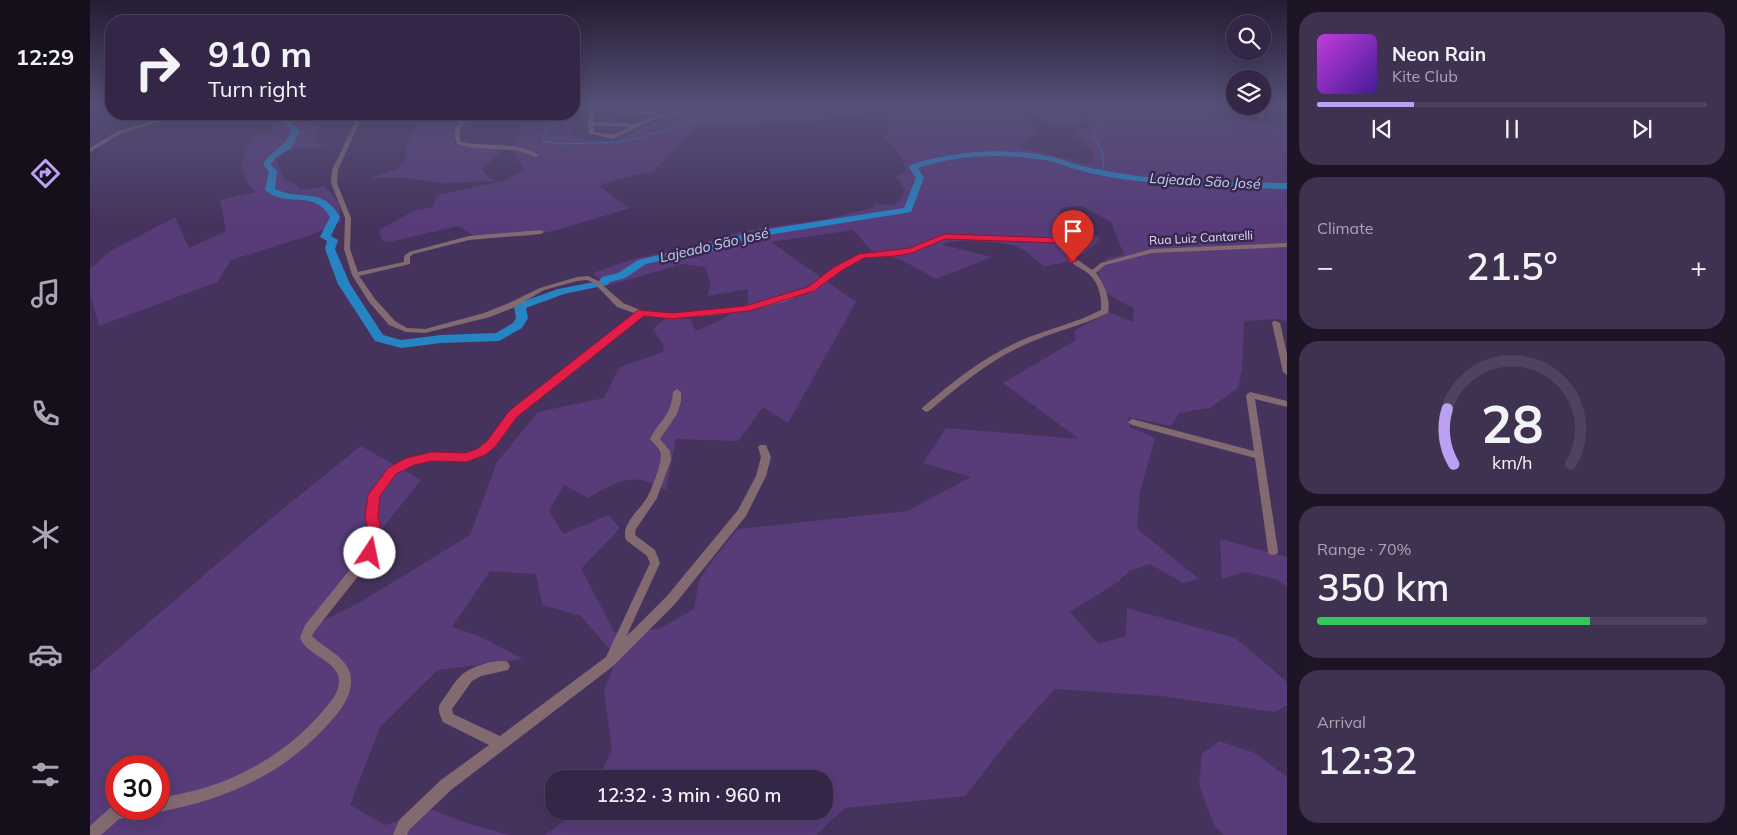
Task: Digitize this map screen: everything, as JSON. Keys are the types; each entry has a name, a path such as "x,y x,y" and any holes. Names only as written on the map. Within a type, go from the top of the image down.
{"street":[{"path":"347,144 335,170 334,183 348,218 347,249 355,275 372,300 392,323 406,330 425,331 487,315 512,305 542,288 577,279 588,278 596,282 620,305 642,312 672,316 745,309 811,289 838,269 862,256 896,254 912,250 944,237 1061,240 1073,246 1070,256 1073,261 1092,273 1106,302 1105,311 1090,319 1022,343 981,365 926,409"},
{"path":"464,144 517,148 536,156"},
{"path":"355,275 408,263 407,256 411,253 456,241 541,232"},
{"name":"Rua Luiz Cantarelli","path":"1092,273 1103,264 1152,251 1287,245"},
{"path":"170,802 223,789 266,769 308,738 339,702 345,681 340,664 306,638 308,629 370,553 376,535 372,516 374,495 392,471 410,461 432,456 466,457 481,452 491,444 513,414 642,312"},
{"path":"1276,323 1287,372"},
{"path":"608,663 655,563 651,553 630,537 631,528 652,498 666,460 665,451 656,439 658,432 674,414 677,392"},
{"path":"1273,550 1250,395 1287,404"},
{"path":"1132,422 1259,456"},
{"path":"400,835 404,825 446,785 608,663 671,600 742,513 761,476 766,457 763,447"},
{"path":"502,744 447,718 445,708 466,677 478,670 504,666"},
{"path":"90,835 107,820"}],"shaded area":[{"path":"249,144 321,144 325,146 293,149 282,155 277,161 285,180 295,184 301,190 325,186 339,202 341,222 308,236 231,260 217,282 99,326 90,293 90,269 111,251 175,217 189,248 226,231 220,200 256,192 246,182 241,161"},
{"path":"467,144 508,147 481,169 494,181 443,183 407,178 369,178 397,169 405,161 407,145"},
{"path":"514,144 680,144 654,171 599,186 630,208 557,230 528,236 474,236 458,226 389,242 382,240 379,230 415,210 433,207 437,195 504,181 524,169 511,150"},
{"path":"890,144 1022,144 1018,147 1072,159 1084,164 1090,163 1094,154 1085,144 1287,144 1287,321 1278,319 1244,321 1242,370 1238,388 1210,408 1179,413 1171,426 1128,417 1130,427 1155,438 1140,492 1137,529 1199,579 1183,583 1150,564 1129,571 1118,582 1070,612 1098,644 1126,636 1127,608 1235,638 1287,682 1287,705 1275,712 1161,696 1055,689 1013,735 965,796 845,808 833,819 833,770 602,770 612,751 604,690 617,658 581,616 542,605 536,574 490,571 452,627 479,636 523,659 438,670 380,727 350,805 385,825 433,810 469,824 510,835 90,835 90,673 253,533 361,446 421,480 349,570 319,623 359,603 470,535 497,462 538,412 604,398 620,367 663,352 664,346 653,329 665,319 690,319 696,331 721,320 748,303 748,289 707,296 711,284 705,267 682,264 607,286 593,273 634,259 688,247 743,231 827,219 875,207 874,203 892,206 899,202 905,189 895,176 906,172 901,157","holes":["1082,206 1111,222 1124,255 1107,258 1098,271 1106,293 1134,309 1133,322 1109,312 1074,331 1076,340 1003,383 1079,439 946,428 923,463 971,477 907,511 738,529 699,580 694,609 659,629 615,633 581,569 620,528 608,515 563,534 549,510 564,485 588,498 609,486 635,479 655,484 666,490 676,439 738,441 763,407 788,423 856,302 771,242 853,230 873,252 902,260 936,279 992,257 943,245 956,241 989,242 1019,247 1044,266 1060,263 1082,255 1100,238 1058,223 1061,208"]},
{"path":"1220,539 1287,557 1287,587 1276,579 1245,572 1222,579"},
{"path":"1219,741 1255,753 1287,777 1287,835 1224,835 1215,827 1199,785 1202,754"},
{"path":"565,820 832,820 816,835 545,835"}],"waterway":[{"name":"Lajeado São José","path":"289,144 272,156 267,165 273,171 270,190 287,196 315,198 323,201 330,207 335,217 325,237 333,240 330,249 344,284 379,338 401,344 441,339 499,337 518,325 522,318 520,306 562,291 603,283 606,279 621,276 642,262 680,253 710,249 726,242 762,233 908,210 920,178 913,167 945,158 981,154 1017,155 1051,159 1088,170 1140,179 1287,186"},
{"path":"1098,144 1102,151 1104,165 1098,172"}],"route":[{"path":"370,553 376,535 372,516 374,495 392,471 410,461 432,456 466,457 481,452 491,444 513,414 642,312 672,316 745,309 811,289 838,269 862,256 896,254 912,250 944,237 973,236 1061,240 1073,246 1070,256 1073,261"}]}
